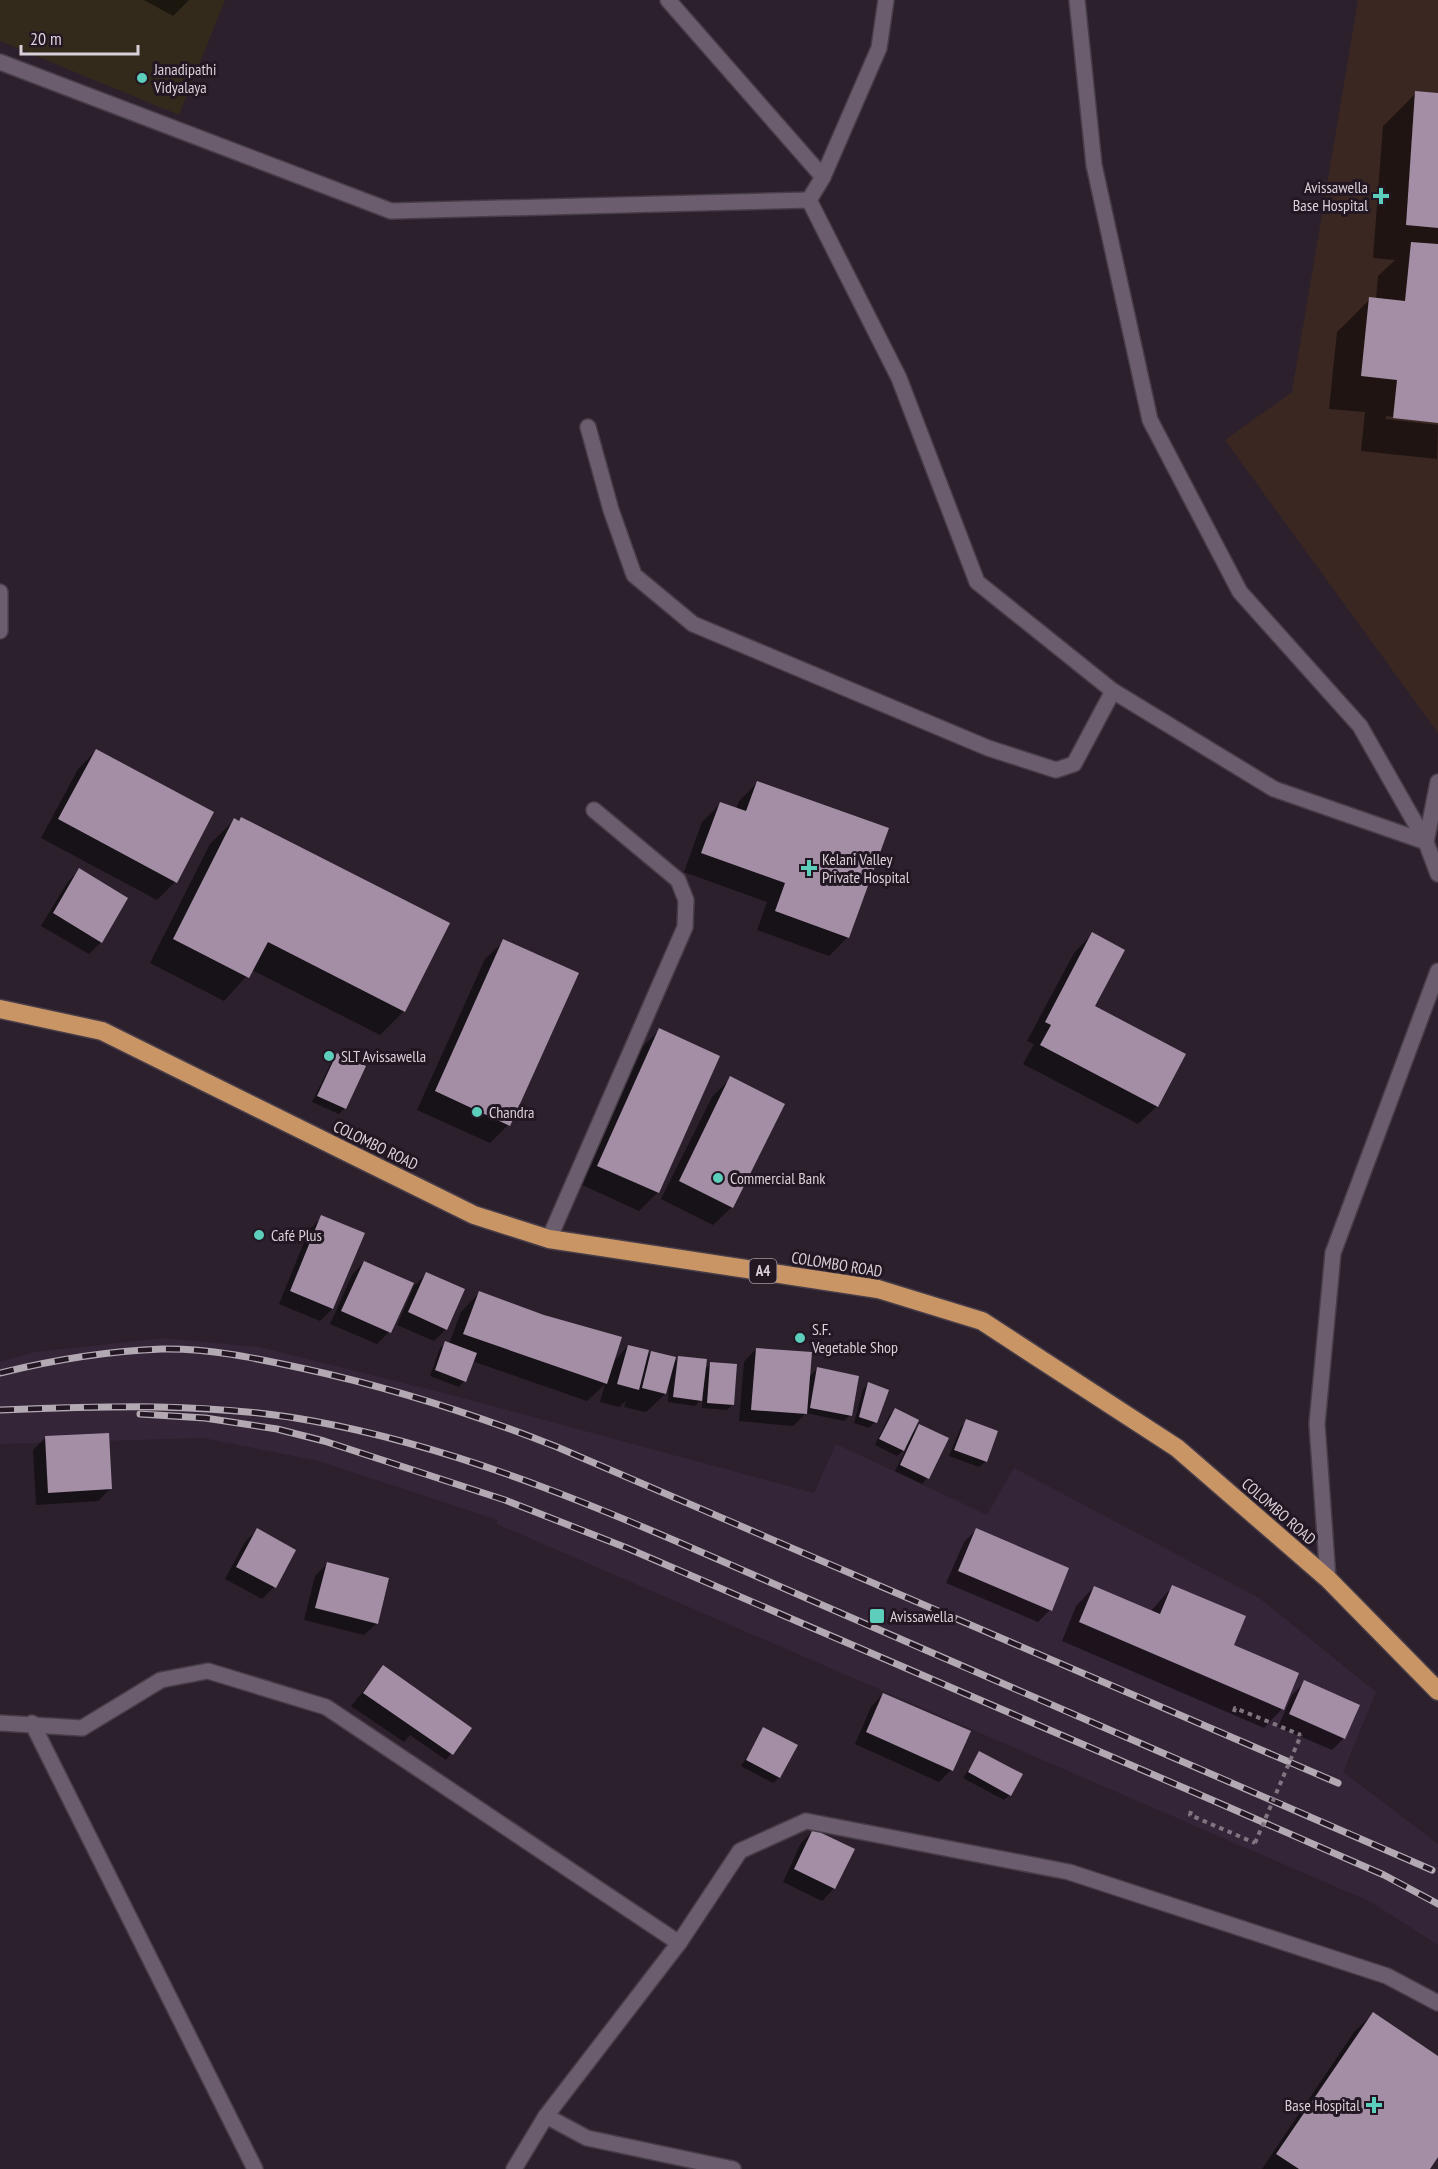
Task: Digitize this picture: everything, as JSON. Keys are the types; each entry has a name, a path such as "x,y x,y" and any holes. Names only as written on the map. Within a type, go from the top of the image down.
{"highway":[{"name":"COLOMBO ROAD","path":"0,1009 102,1031 474,1215 549,1239 878,1289 982,1321 1177,1448 1329,1579 1438,1691"}],"street":[{"path":"668,0 824,177"},
{"path":"809,200 824,177 879,48 886,0"},
{"path":"1077,0 1094,165 1150,420 1240,592 1360,726 1426,842 1438,874"},
{"path":"0,62 391,211 809,200"},
{"path":"809,200 899,378 977,582 1113,691 1274,789 1426,842"},
{"path":"588,427 611,510 634,575 693,624 988,748 1056,770 1074,764 1113,691"},
{"path":"0,592 0,631"},
{"path":"1426,842 1438,782"},
{"path":"549,1239 684,927 686,900 678,880 594,810"},
{"path":"1329,1579 1317,1424 1333,1253 1438,971"},
{"path":"0,1723 32,1723 82,1728 161,1680 208,1671 326,1707 679,1942"},
{"path":"32,1723 255,2169"},
{"path":"514,2169 546,2116 679,1942 740,1851 806,1821 1069,1872 1387,1976 1438,2003"},
{"path":"546,2116 587,2138 733,2169"}],"path":[{"path":"1191,1811 1190,1815 1256,1843 1302,1735 1235,1708 1234,1713"}],"shaded area":[{"name":"Janadipathi Vidyalaya","path":"0,0 225,0 179,115 0,41"},
{"name":"Avissawella Base Hospital","path":"1358,0 1438,0 1438,733 1225,440 1292,392"},
{"path":"163,1338 259,1347 444,1393 814,1493 836,1444 987,1515 1014,1468 1259,1598 1376,1692 1343,1772 1438,1844 1438,1945 1371,1902 497,1524 498,1520 319,1461 203,1438 0,1444 0,1362 35,1352"}],"building":[{"path":"1415,91 1438,93 1438,228 1406,225"},
{"path":"1411,242 1438,244 1438,423 1393,418 1397,380 1361,376 1369,297 1405,301"},
{"path":"96,749 214,812 177,883 58,819"},
{"name":"Kelani Valley Private Hospital","path":"757,781 889,828 849,938 775,911 785,883 701,853 720,802 746,811"},
{"path":"241,817 450,923 405,1012 268,942 249,978 173,939 234,818 239,821"},
{"path":"79,868 128,898 102,943 53,913"},
{"path":"1092,932 1125,950 1095,1006 1186,1054 1158,1107 1040,1045 1051,1025 1045,1022"},
{"path":"503,939 579,973 510,1126 435,1091"},
{"path":"659,1028 720,1056 659,1193 597,1166"},
{"path":"337,1053 366,1066 346,1109 317,1096"},
{"path":"730,1076 785,1104 733,1208 679,1181"},
{"path":"321,1215 365,1233 333,1309 290,1291"},
{"path":"364,1261 414,1283 391,1333 341,1311"},
{"path":"426,1272 465,1289 447,1330 408,1312"},
{"path":"479,1291 544,1315 622,1337 607,1384 463,1334"},
{"path":"445,1341 477,1353 466,1382 435,1370"},
{"path":"628,1345 649,1350 639,1390 617,1384"},
{"path":"756,1348 812,1352 807,1414 751,1410"},
{"path":"651,1351 676,1357 666,1394 642,1388"},
{"path":"678,1356 707,1359 702,1401 673,1397"},
{"path":"710,1362 737,1364 734,1405 707,1403"},
{"path":"817,1367 859,1376 852,1416 810,1408"},
{"path":"868,1382 889,1390 877,1423 859,1417"},
{"path":"895,1408 919,1420 904,1451 879,1439"},
{"path":"966,1419 998,1431 987,1462 954,1450"},
{"path":"919,1424 949,1438 929,1479 900,1465"},
{"path":"109,1433 112,1489 48,1493 45,1436"},
{"path":"257,1528 296,1550 276,1588 236,1567"},
{"path":"976,1528 1069,1568 1052,1611 958,1571"},
{"path":"327,1562 389,1578 378,1624 315,1608"},
{"path":"1172,1585 1246,1616 1234,1645 1299,1673 1284,1710 1079,1622 1094,1586 1160,1614"},
{"path":"383,1665 472,1728 453,1755 363,1693"},
{"path":"1304,1680 1360,1705 1345,1739 1289,1714"},
{"path":"883,1693 971,1731 953,1771 866,1732"},
{"path":"763,1727 798,1745 780,1778 746,1760"},
{"path":"979,1751 1023,1774 1011,1796 968,1772"},
{"path":"813,1829 855,1849 835,1889 794,1869"},
{"name":"Base Hospital","path":"1373,2012 1438,2056 1438,2157 1430,2169 1299,2169 1276,2154"}],"railway":[{"path":"0,1373 101,1354 162,1349 197,1350 249,1357 301,1368 431,1402 557,1447 1338,1783"},
{"path":"0,1410 157,1407 235,1411 313,1421 446,1454 512,1476 640,1526 1432,1870"},
{"path":"140,1414 205,1418 277,1429 324,1441 505,1500 627,1548 1212,1800 1384,1875 1438,1904"}],"place":[{"name":"Janadipathi Vidyalaya","path":"142,78"},
{"name":"Avissawella Base Hospital","path":"1381,196"},
{"name":"Kelani Valley Private Hospital","path":"809,868"},
{"name":"SLT Avissawella","path":"329,1056"},
{"name":"Chandra","path":"477,1112"},
{"name":"Commercial Bank","path":"718,1178"},
{"name":"Café Plus","path":"259,1235"},
{"name":"S.F. Vegetable Shop","path":"800,1338"},
{"name":"Avissawella","path":"877,1616"},
{"name":"Base Hospital","path":"1374,2105"}]}
